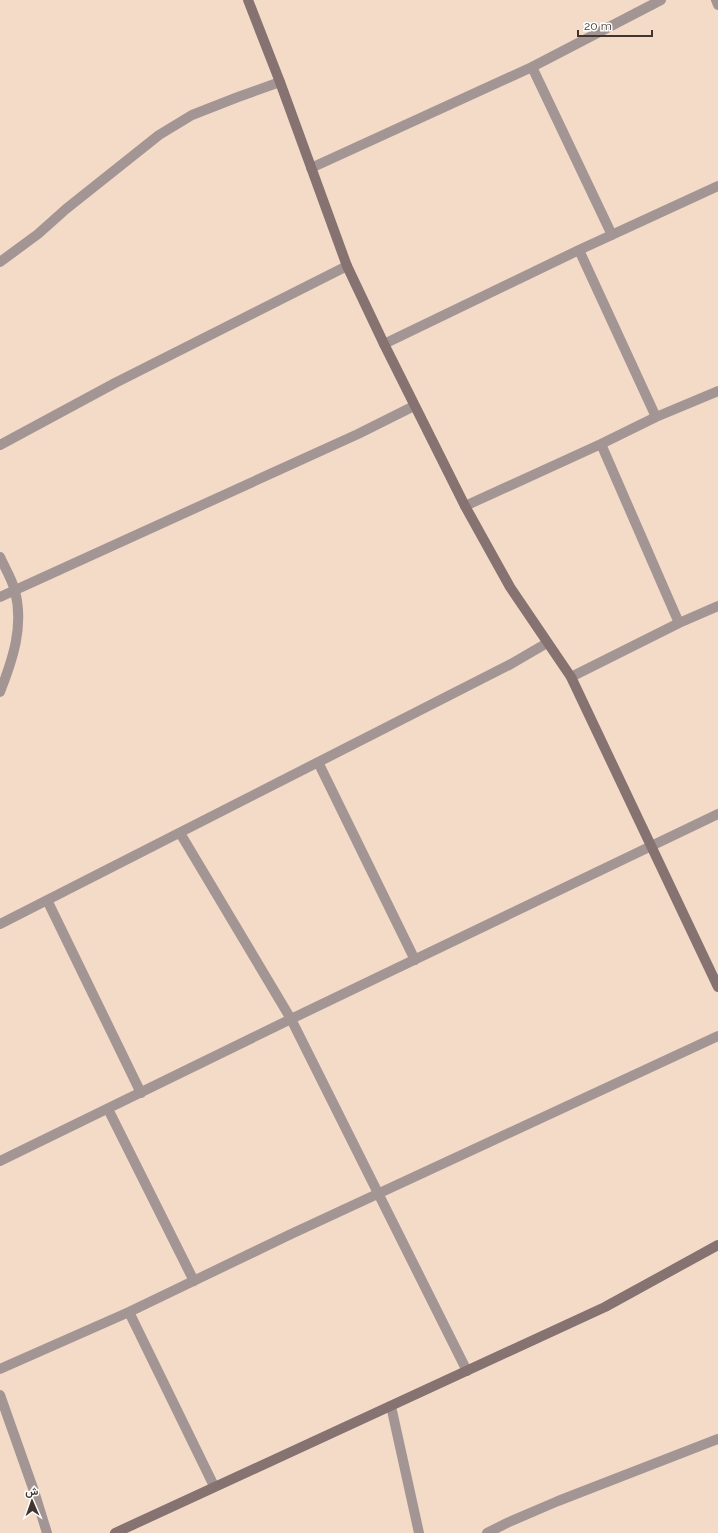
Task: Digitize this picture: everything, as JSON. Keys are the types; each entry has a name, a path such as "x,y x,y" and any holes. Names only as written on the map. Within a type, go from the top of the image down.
{"street":[{"path":"248,0 280,82 347,266 384,344 465,506 510,588 571,677 718,987"},
{"path":"311,168 532,67 661,0"},
{"path":"716,0 718,5"},
{"path":"532,67 612,235"},
{"path":"0,262 38,234 66,209 159,135 192,116 280,82"},
{"path":"384,344 579,250 718,186"},
{"path":"579,250 656,417"},
{"path":"0,445 115,383 347,266"},
{"path":"465,506 601,444 656,417 718,391"},
{"path":"0,597 358,434 414,406"},
{"path":"601,444 679,623"},
{"path":"0,557 15,589 18,611 18,632 6,678 0,692"},
{"path":"571,677 679,623 718,606"},
{"path":"0,924 511,664 547,643"},
{"path":"318,762 415,960"},
{"path":"0,1161 291,1019 718,814"},
{"path":"180,833 291,1019 467,1371"},
{"path":"47,900 141,1093"},
{"path":"0,1369 129,1312 718,1036"},
{"path":"108,1109 194,1281"},
{"path":"115,1533 214,1486 605,1307 718,1245"},
{"path":"129,1312 214,1486"},
{"path":"0,1395 34,1491 47,1533"},
{"path":"391,1406 418,1533"},
{"path":"487,1533 558,1501 718,1439"}]}
